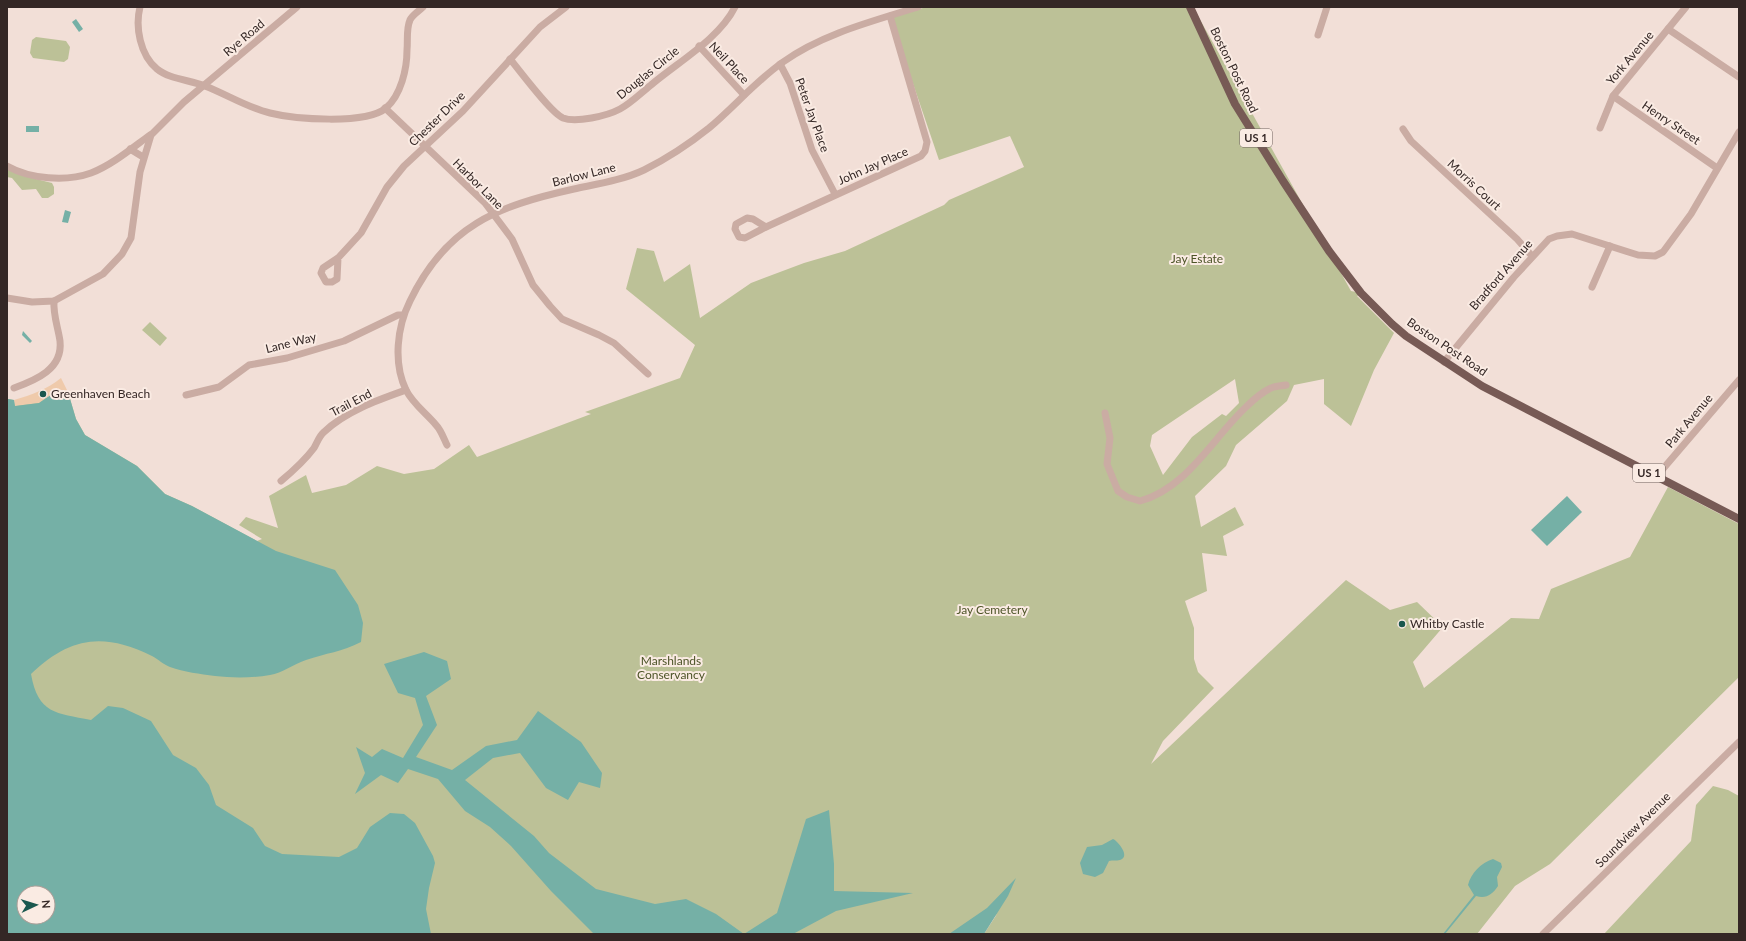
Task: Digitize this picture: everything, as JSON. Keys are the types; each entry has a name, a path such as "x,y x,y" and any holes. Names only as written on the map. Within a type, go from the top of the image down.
{"main road":[{"name":"Boston Post Road","path":"1190,7 1235,104 1330,251 1361,293 1392,324 1406,336 1482,386 1739,519"}],"street":[{"path":"140,7 138,34 146,53 156,69 204,85 269,113 313,119 348,119 371,114 385,108 398,92 406,69 407,30 410,18 423,7"},
{"name":"Rye Road","path":"151,135 184,102 297,7"},
{"name":"Chester Drive","path":"338,258 361,233 387,187 404,166 463,111 540,27 566,7"},
{"name":"Douglas Circle","path":"510,59 553,110 563,118 588,118 620,109 715,33 735,7"},
{"name":"Barlow Lane","path":"447,445 438,426 418,406 406,390 400,365 398,343 403,315 427,271 446,246 470,226 493,214 536,198 607,182 643,170 686,145 709,128 780,64 820,41 918,7"},
{"path":"1318,35 1327,7"},
{"name":"York Avenue","path":"1600,128 1613,96 1686,7"},
{"name":"John Jay Place","path":"766,227 835,194 921,156 925,151 927,142 921,118 890,16"},
{"path":"1668,29 1739,77"},
{"name":"Neil Place","path":"699,46 744,95"},
{"name":"Peter Jay Place","path":"780,64 790,83 812,150 835,194"},
{"name":"Henry Street","path":"1613,96 1717,168"},
{"name":"Harbor Lane","path":"385,108 424,147 485,203 512,239 533,285 562,319 614,343 648,374"},
{"name":"Morris Court","path":"1403,129 1411,141 1517,239 1532,256"},
{"name":"Bradford Avenue","path":"1444,362 1460,340 1532,256 1543,244 1557,236 1572,234 1638,255 1655,256 1662,252 1691,214 1739,132"},
{"path":"7,166 42,178 76,176 90,173 136,153 151,135"},
{"path":"7,298 32,302 54,301 103,274 127,247 131,238 136,153 151,135"},
{"path":"1592,287 1610,246"},
{"path":"14,388 33,381 48,372 59,354 60,342 54,301"},
{"name":"Lane Way","path":"186,395 219,387 250,365 287,358 344,341 398,315 403,315"},
{"name":"Park Avenue","path":"1656,477 1739,380"},
{"path":"1105,413 1110,438 1108,464 1118,491 1140,501 1165,492 1256,398 1270,388 1286,385"},
{"name":"Trail End","path":"281,481 301,463 322,434 336,421 376,401 406,390"},
{"name":"Soundview Avenue","path":"1543,934 1739,742"}],"green space":[{"name":"Marshlands Conservancy","path":"927,7 1193,7 1351,291 1361,293 1357,296 1394,333 1374,370 1351,426 1324,404 1324,379 1294,385 1287,401 1236,445 1226,466 1195,496 1201,527 1235,507 1244,525 1223,536 1227,556 1202,553 1207,591 1185,601 1194,628 1194,659 1198,672 1214,688 1163,741 1151,764 1346,580 1390,610 1417,602 1443,627 1413,662 1424,688 1511,618 1539,619 1551,589 1630,557 1668,487 1739,524 1739,677 1550,864 1515,886 1477,934 984,934 997,914 976,934 344,934 53,771 25,678 7,450 7,393 8,399 14,400 15,406 68,392 76,419 85,435 137,466 165,494 192,506 257,541 262,539 239,525 246,517 278,528 269,496 306,475 312,493 346,485 377,466 404,474 434,469 469,445 477,457 591,414 585,412 680,378 695,345 626,289 637,248 654,251 664,282 690,264 700,318 751,283 804,263 845,251 944,205 949,200 1024,167 1010,136 939,160 890,16","holes":["1235,379 1239,403 1226,416 1222,414 1192,437 1163,475 1150,446 1152,435"]},
{"path":"36,37 66,41 70,47 68,59 64,62 33,58 30,53 32,40"},
{"path":"7,169 52,183 54,187 54,194 48,198 42,198 36,189 22,190 12,178 7,177"},
{"path":"150,322 167,338 160,346 142,330"},
{"path":"1713,786 1728,790 1739,796 1739,934 1604,934 1691,841 1696,805"}],"sand":[{"name":"Greenhaven Beach","path":"61,378 68,392 58,390 39,403 15,406 14,400 39,391"}],"water":[{"path":"76,19 83,29 79,32 72,22"},
{"path":"26,126 39,126 39,132 26,132"},
{"path":"65,210 71,212 68,223 62,222"},
{"path":"23,331 32,341 30,343 22,335"},
{"path":"58,390 68,392 76,419 85,435 137,466 165,494 192,506 276,551 335,570 358,605 363,623 361,642 341,650 306,660 274,674 257,677 222,677 186,672 168,666 152,656 134,648 118,643 102,641 88,642 59,652 31,674 38,697 50,709 58,713 91,720 108,706 123,708 151,721 173,755 196,768 209,785 216,805 253,828 265,846 282,854 339,857 357,848 370,827 390,813 404,814 415,823 433,856 435,863 426,909 431,934 7,934 7,393 8,399 14,400 15,406 39,403"},
{"path":"1567,496 1582,512 1547,546 1531,530"},
{"path":"424,652 447,661 451,679 426,696 437,725 416,757 452,770 486,746 517,740 538,711 581,742 602,773 600,788 579,782 568,800 546,788 520,753 493,758 465,780 534,836 549,853 596,889 655,904 686,899 716,914 744,934 594,934 551,891 511,846 490,827 465,811 438,779 408,769 398,783 381,775 355,794 365,773 356,747 372,757 382,749 403,758 423,725 415,698 398,693 384,664"},
{"path":"829,810 834,864 834,891 913,893 836,911 793,934 744,934 777,913 806,819"},
{"path":"1113,839 1122,849 1124,853 1123,858 1120,860 1109,861 1103,873 1095,877 1083,874 1080,863 1087,847 1102,845"},
{"path":"1493,859 1501,863 1502,867 1497,877 1498,886 1486,897 1476,896 1445,934 1443,934 1474,895 1468,885 1471,876 1484,863"},
{"path":"1016,878 1008,896 984,934 949,934 987,908"}],"place":[{"name":"Greenhaven Beach","path":"43,394"},
{"name":"Whitby Castle","path":"1402,624"}],"park label":[{"name":"Jay Estate","path":"1197,259"},
{"name":"Jay Cemetery","path":"992,610"}]}
